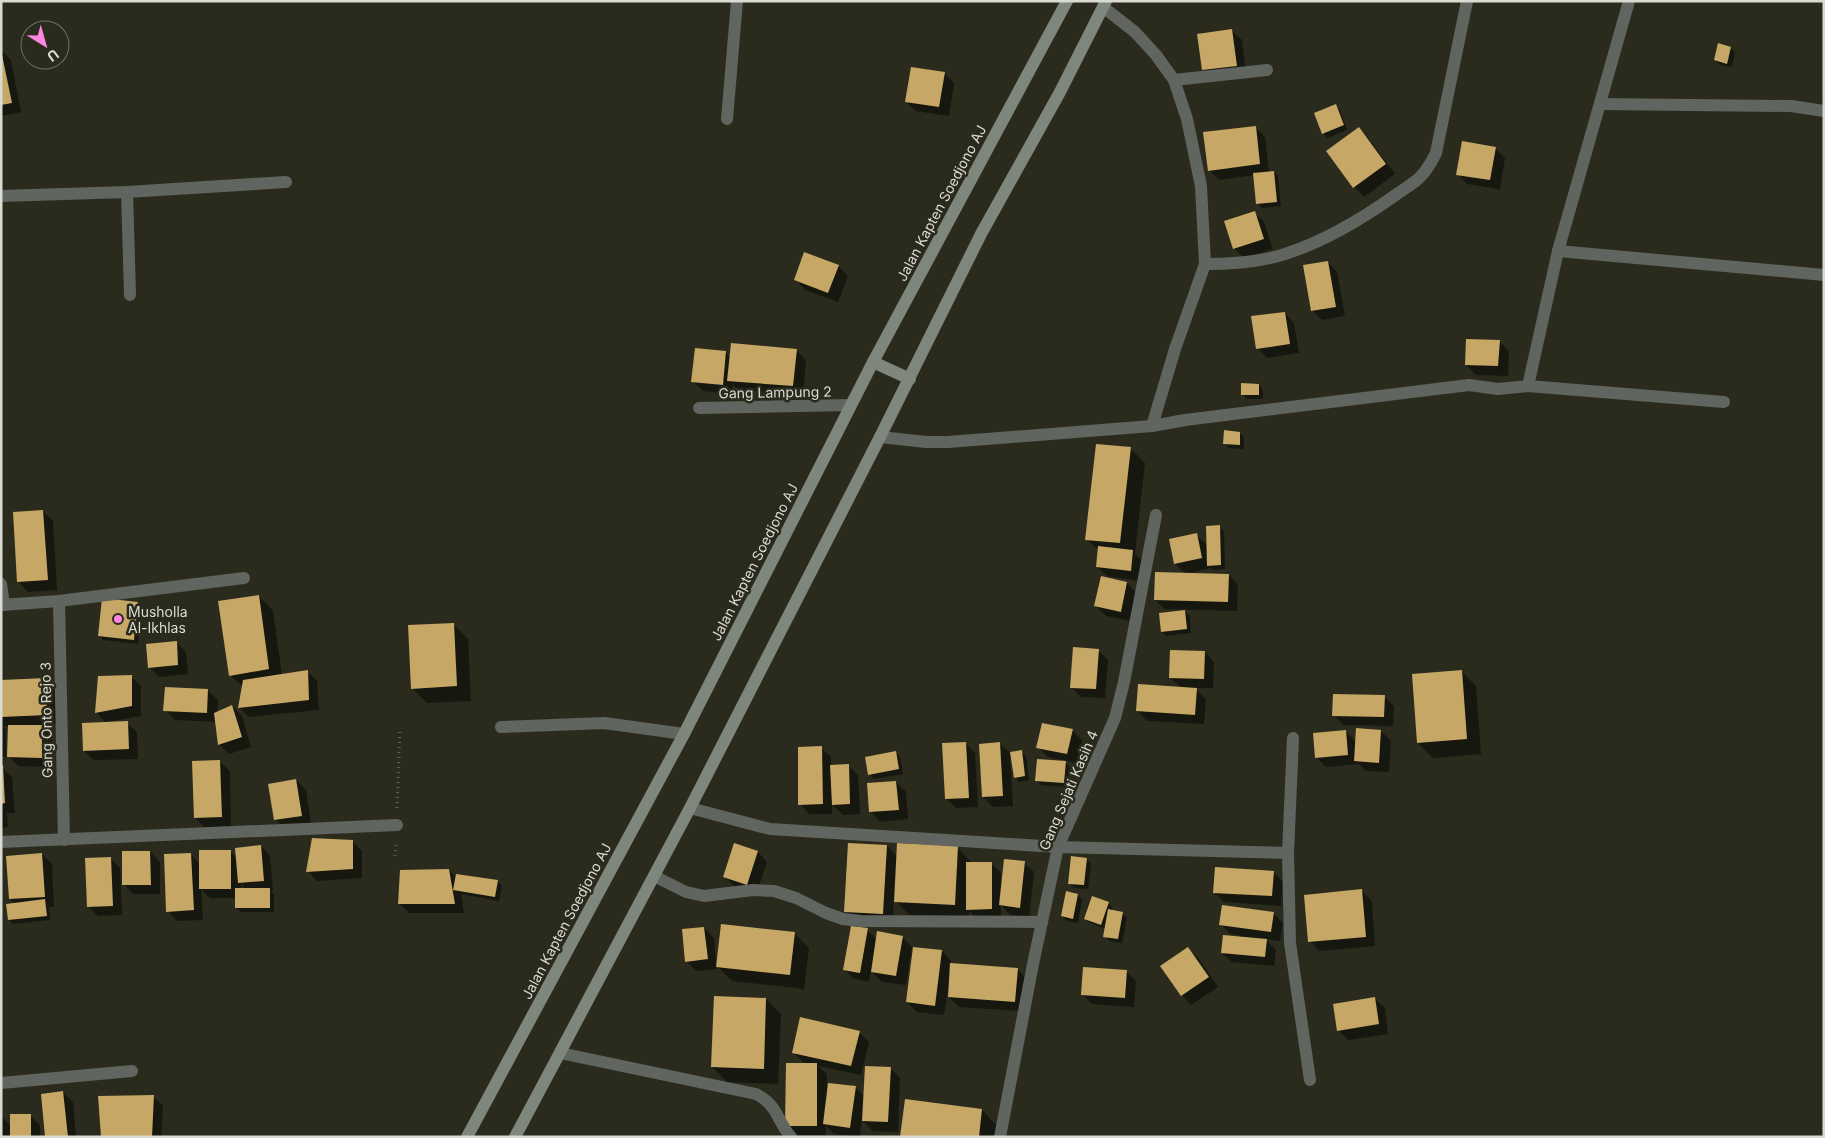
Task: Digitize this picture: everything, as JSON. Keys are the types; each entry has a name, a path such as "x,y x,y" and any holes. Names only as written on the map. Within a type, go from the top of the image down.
{"main road":[{"name":"Jalan Kapten Soedjono AJ","path":"467,1137 684,734 872,362 1067,1"},
{"path":"515,1137 690,808 910,379 981,234 1060,92 1105,4"},
{"path":"872,362 910,379"}],"street":[{"path":"727,119 737,1"},
{"path":"1205,264 1227,264 1258,260 1284,254 1299,248 1353,223 1421,177 1431,164 1436,153 1467,1"},
{"path":"1528,386 1558,252 1629,1"},
{"path":"1105,4 1156,55 1174,80 1187,120 1201,186 1205,264 1172,357 1152,426"},
{"path":"1174,80 1267,70"},
{"path":"1600,104 1791,106 1824,111"},
{"path":"1,196 127,192 286,182"},
{"path":"127,192 130,295"},
{"path":"1558,252 1824,275"},
{"path":"880,437 926,442 948,442 1152,426 1185,420 1469,384 1498,390 1528,386 1724,402"},
{"name":"Gang Lampung 2","path":"699,408 850,405"},
{"name":"Gang Sejati Kasih 4","path":"1000,1137 1058,847 1115,718 1124,682 1156,515"},
{"path":"1,584 3,605 59,601 244,578"},
{"name":"Gang Onto Rejo 3","path":"59,601 64,840"},
{"path":"501,728 604,723 684,734"},
{"path":"1292,738 1288,853 1290,943 1310,1080"},
{"path":"690,808 770,829 1058,847 1288,853"},
{"path":"1,842 397,825"},
{"path":"654,876 686,892 704,896 753,890 774,891 796,898 842,919 861,921 1042,922"},
{"path":"560,1053 756,1094 769,1102 786,1131 792,1137"},
{"path":"1,1083 132,1071"}],"path":[{"path":"395,856 400,728"}],"building":[{"path":"1232,29 1237,66 1202,70 1197,34"},
{"path":"1718,43 1731,47 1727,64 1714,60"},
{"path":"1,50 12,103 1,105"},
{"path":"911,67 945,72 939,107 905,102"},
{"path":"1336,104 1344,125 1322,134 1314,113"},
{"path":"1256,126 1260,164 1208,171 1203,132"},
{"path":"1359,127 1386,164 1353,188 1326,151"},
{"path":"1462,141 1496,147 1490,180 1456,175"},
{"path":"1274,171 1277,202 1256,204 1253,173"},
{"path":"1255,211 1264,239 1233,249 1224,221"},
{"path":"804,252 839,265 828,293 794,280"},
{"path":"1328,261 1336,307 1311,311 1303,265"},
{"path":"1285,312 1290,344 1256,349 1251,316"},
{"path":"1466,339 1500,340 1498,366 1465,365"},
{"path":"731,343 797,349 793,386 727,381"},
{"path":"695,348 726,351 723,385 691,382"},
{"path":"1241,383 1259,384 1259,395 1241,395"},
{"path":"1224,430 1240,432 1240,445 1223,444"},
{"path":"1096,444 1131,447 1120,543 1085,540"},
{"path":"43,510 48,580 17,582 13,512"},
{"path":"1220,525 1221,565 1207,566 1206,526"},
{"path":"1197,533 1202,558 1174,564 1169,539"},
{"path":"1098,546 1133,550 1131,571 1096,567"},
{"path":"1155,572 1229,574 1228,602 1154,600"},
{"path":"1101,576 1127,582 1121,612 1094,606"},
{"path":"259,595 269,669 229,676 218,601"},
{"name":"Musholla Al-Ikhlas","path":"102,598 138,602 134,640 98,636"},
{"path":"1185,610 1187,629 1161,632 1159,613"},
{"path":"454,623 457,686 411,689 408,625"},
{"path":"177,641 178,665 148,668 146,644"},
{"path":"1073,647 1099,649 1096,689 1070,688"},
{"path":"1170,650 1205,651 1204,679 1169,678"},
{"path":"308,670 309,700 238,708 243,680"},
{"path":"1462,670 1467,739 1417,743 1412,674"},
{"path":"132,675 132,706 95,713 98,676"},
{"path":"46,678 47,715 1,717 1,680"},
{"path":"1138,684 1197,688 1195,715 1136,711"},
{"path":"165,687 208,689 207,713 163,711"},
{"path":"1333,694 1385,695 1384,717 1332,716"},
{"path":"232,705 242,737 218,745 214,713"},
{"path":"128,721 129,749 83,751 82,723"},
{"path":"1042,723 1073,729 1067,754 1036,748"},
{"path":"8,725 42,725 42,758 7,757"},
{"path":"1356,728 1381,730 1379,763 1354,761"},
{"path":"1346,730 1348,755 1315,758 1313,733"},
{"path":"966,742 969,798 945,799 942,743"},
{"path":"1000,742 1003,796 982,797 979,744"},
{"path":"822,746 823,804 798,805 798,747"},
{"path":"1022,750 1025,776 1014,778 1010,752"},
{"path":"896,751 899,769 868,775 865,757"},
{"path":"1037,759 1066,761 1064,783 1035,781"},
{"path":"220,760 222,817 194,818 192,761"},
{"path":"849,764 850,804 832,805 830,765"},
{"path":"1,765 3,765 5,803 1,804"},
{"path":"296,779 302,816 274,820 268,784"},
{"path":"896,781 899,810 869,812 867,783"},
{"path":"312,838 353,840 353,869 306,872"},
{"path":"734,843 758,851 747,885 723,877"},
{"path":"848,843 887,845 883,914 844,912"},
{"path":"897,843 958,846 955,905 894,902"},
{"path":"261,845 264,881 238,883 235,848"},
{"path":"199,850 231,850 231,889 199,889"},
{"path":"122,851 150,851 151,885 122,885"},
{"path":"42,853 45,897 9,899 6,856"},
{"path":"191,853 194,910 166,912 164,854"},
{"path":"1071,856 1087,858 1084,885 1068,884"},
{"path":"111,857 113,906 87,907 85,858"},
{"path":"1004,859 1025,861 1020,908 999,905"},
{"path":"966,862 992,862 992,909 966,910"},
{"path":"1215,867 1274,871 1272,896 1213,893"},
{"path":"449,869 455,904 398,904 400,870"},
{"path":"456,874 498,880 495,897 453,890"},
{"path":"235,888 270,888 270,908 235,908"},
{"path":"1362,889 1366,937 1308,942 1304,895"},
{"path":"1066,891 1078,894 1073,919 1061,916"},
{"path":"1092,896 1109,902 1101,925 1084,919"},
{"path":"45,899 47,916 8,920 6,904"},
{"path":"1222,905 1274,912 1271,932 1219,925"},
{"path":"1108,909 1123,912 1118,939 1103,937"},
{"path":"721,924 795,932 790,975 716,967"},
{"path":"851,926 868,928 860,973 843,970"},
{"path":"704,927 708,959 685,962 682,929"},
{"path":"877,931 903,936 896,976 871,972"},
{"path":"1223,935 1267,939 1265,957 1221,953"},
{"path":"913,947 942,950 935,1006 906,1002"},
{"path":"1188,947 1209,977 1181,996 1160,966"},
{"path":"950,963 1018,968 1015,1002 948,997"},
{"path":"1083,967 1127,970 1125,998 1081,995"},
{"path":"714,996 766,998 764,1069 711,1067"},
{"path":"1375,997 1379,1024 1337,1031 1333,1004"},
{"path":"800,1017 860,1031 851,1066 792,1053"},
{"path":"786,1063 817,1063 817,1126 785,1126"},
{"path":"865,1066 891,1067 888,1122 862,1121"},
{"path":"828,1083 856,1086 850,1128 823,1124"},
{"path":"63,1091 68,1137 45,1137 41,1094"},
{"path":"154,1095 152,1137 101,1137 98,1096"},
{"path":"905,1099 982,1109 979,1137 900,1137"},
{"path":"10,1114 31,1114 31,1137 10,1137"}],"place":[{"name":"Musholla Al-Ikhlas","path":"118,619"}]}
